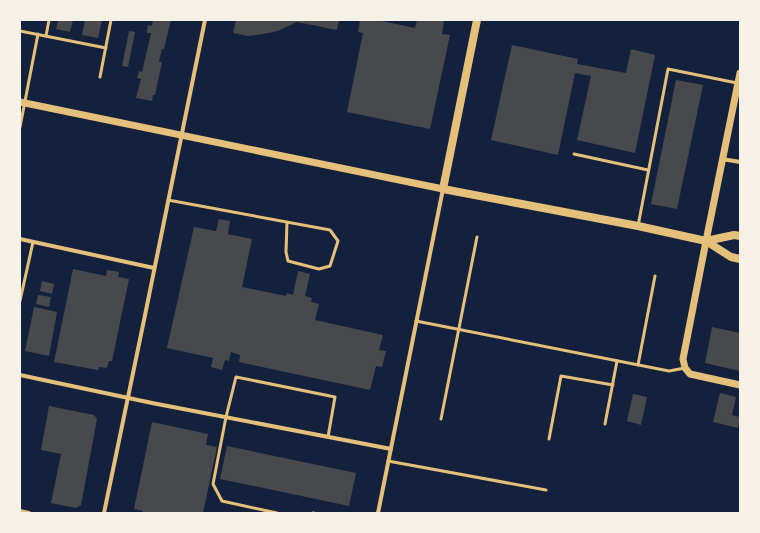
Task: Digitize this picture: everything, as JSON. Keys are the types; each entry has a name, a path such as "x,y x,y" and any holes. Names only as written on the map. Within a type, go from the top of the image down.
{"main road":[{"path":"477,20 443,189 638,226 706,241 731,257 740,259"},
{"path":"706,241 734,235 740,236"}],"street":[{"path":"104,513 129,397 205,20"},
{"path":"740,73 684,359 685,368 690,374 740,384"},
{"path":"22,103 443,189 378,513"},
{"path":"722,159 740,162"},
{"path":"20,239 154,268"},
{"path":"20,375 391,449"},
{"path":"20,511 29,513"}],"lane":[{"path":"46,36 50,20"},
{"path":"100,77 111,20"},
{"path":"20,31 106,48"},
{"path":"20,127 22,103 38,34"},
{"path":"638,226 668,69 738,83"},
{"path":"574,154 648,170"},
{"path":"168,200 287,222 330,230 338,242 330,266 319,269 288,261 286,252 287,222"},
{"path":"441,419 477,237"},
{"path":"20,301 33,242"},
{"path":"638,365 655,276"},
{"path":"416,321 669,371 685,368"},
{"path":"605,424 617,361"},
{"path":"549,439 561,376 613,385"},
{"path":"277,513 222,502 213,484 226,417 236,377 335,397 328,437"},
{"path":"388,461 546,490"}],"building":[{"path":"58,20 73,20 70,32 56,29"},
{"path":"85,20 102,20 98,38 82,35"},
{"path":"153,20 171,20 164,49 162,49 159,62 162,62 155,95 153,95 152,101 136,98 141,79 137,78 139,71 142,72 151,33 147,33 148,25 152,26"},
{"path":"236,20 339,20 337,30 297,22 278,31 248,36 233,33"},
{"path":"360,20 377,20 415,28 417,20 444,20 442,34 450,35 430,129 347,112 363,33 358,32"},
{"path":"129,31 135,32 128,67 122,66"},
{"path":"512,45 578,59 577,64 626,73 631,49 655,55 635,153 577,140 591,76 575,73 558,155 491,140"},
{"path":"676,80 703,85 677,209 651,204"},
{"path":"219,219 230,221 228,234 252,239 242,287 286,296 287,293 293,295 298,271 310,274 305,296 312,298 311,302 319,304 315,320 383,335 379,350 386,351 382,367 376,366 370,390 239,362 240,355 231,352 229,361 225,360 222,370 211,367 213,358 167,348 194,227 216,231"},
{"path":"73,269 106,276 107,270 119,272 118,277 129,279 112,361 109,361 107,368 99,367 98,370 54,362"},
{"path":"42,281 54,284 52,294 40,291"},
{"path":"38,295 51,297 49,307 36,304"},
{"path":"34,307 57,312 49,356 25,351"},
{"path":"712,327 740,333 740,371 705,363"},
{"path":"720,393 736,397 732,415 740,417 738,428 713,422"},
{"path":"633,394 647,397 641,425 627,421"},
{"path":"49,406 94,415 97,419 81,505 76,508 51,503 61,454 41,450"},
{"path":"152,422 208,434 206,445 217,447 203,513 143,513 143,511 134,509"},
{"path":"227,446 356,473 349,506 220,479"}]}
